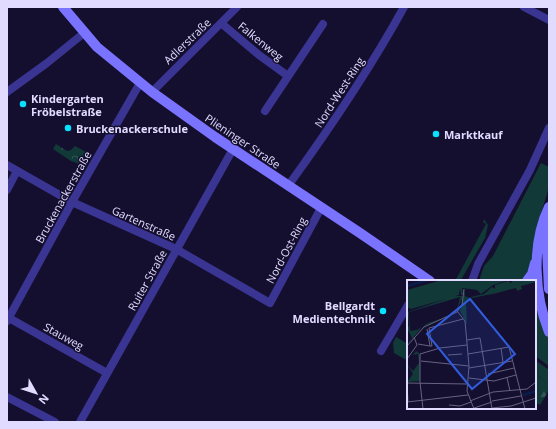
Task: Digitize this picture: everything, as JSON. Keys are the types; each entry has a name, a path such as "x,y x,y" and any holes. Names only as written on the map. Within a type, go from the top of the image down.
{"main road":[{"name":"Plieninger Straße","path":"63,7 101,51 140,83 233,149 425,280"},
{"path":"528,280 532,274 541,227 549,207"},
{"path":"537,290 549,290 547,248 549,224"},
{"path":"537,251 538,307 549,332"}],"street":[{"name":"Adlerstraße","path":"152,92 237,7"},
{"name":"Nord-West-Ring","path":"288,186 349,99 404,7"},
{"path":"524,7 549,20"},
{"name":"Falkenweg","path":"222,22 258,55 288,76"},
{"name":"Falkenweg","path":"265,110 323,24"},
{"path":"7,92 47,63 84,33"},
{"name":"Bruckenackerstraße","path":"8,320 72,202 140,83"},
{"path":"472,280 478,264 525,180 549,128"},
{"name":"Ruiter Straße","path":"80,422 233,149"},
{"name":"Gartenstraße","path":"7,165 72,202 176,249 270,303"},
{"path":"7,190 17,171"},
{"name":"Nord-Ost-Ring","path":"270,303 321,208"},
{"path":"381,351 407,307"},
{"name":"Stauweg","path":"8,320 107,373"},
{"path":"7,397 55,422"}],"green space":[{"path":"56,144 67,151 71,150 75,146 86,152 80,164 71,161 53,149"},
{"path":"541,163 549,167 549,187 537,227 531,265 523,280 479,280 484,266 493,256"},
{"path":"484,219 488,225 485,238 462,278 460,280 456,280 486,224 483,222"},
{"path":"536,310 540,314 549,340 549,366 536,357"},
{"path":"396,337 407,343 407,360 394,353 393,343"},
{"path":"536,361 549,370 549,385 536,374"},
{"path":"536,374 549,385 549,390 540,405 536,403"}],"place":[{"name":"Kindergarten Fröbelstraße","path":"23,104"},
{"name":"Bruckenackerschule","path":"68,128"},
{"name":"Marktkauf","path":"436,134"},
{"name":"Bellgardt Medientechnik","path":"383,311"}]}
